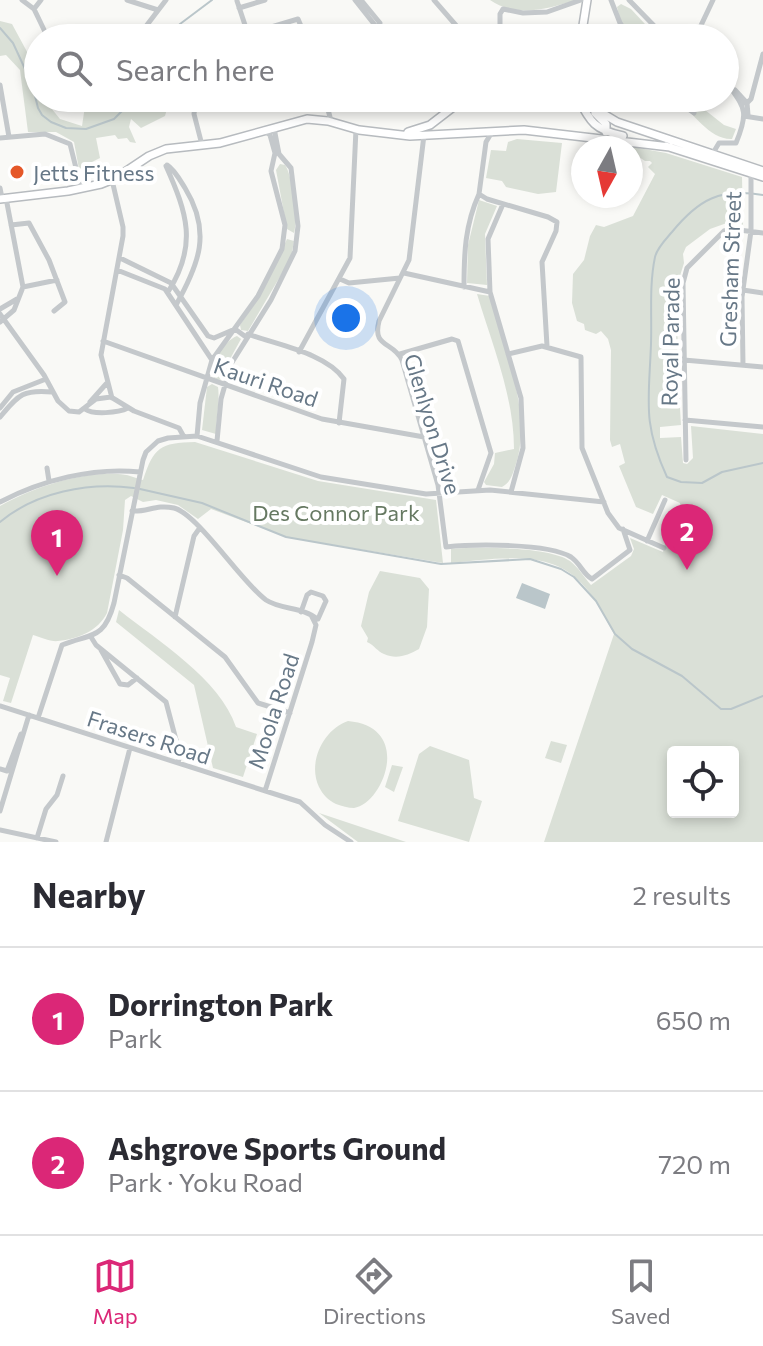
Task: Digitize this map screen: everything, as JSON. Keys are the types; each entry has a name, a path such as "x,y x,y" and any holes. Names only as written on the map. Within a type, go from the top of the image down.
{"main road":[{"path":"583,0 583,24"},
{"path":"424,132 445,112"},
{"path":"586,112 591,122 606,132 712,157"},
{"path":"597,112 606,124 606,132"},
{"path":"601,112 614,121 763,177"},
{"path":"2,198 81,188 112,180 156,152 223,142 307,119 398,134 528,130 586,136"},
{"path":"435,122 435,128 439,131 470,132"},
{"path":"598,136 606,132"},
{"path":"643,143 670,147"},
{"path":"752,171 763,171"}],"street":[{"path":"22,0 34,9 41,24"},
{"path":"34,9 41,0"},
{"path":"127,0 158,10"},
{"path":"148,24 166,0"},
{"path":"245,24 238,5 265,0"},
{"path":"358,0 377,24"},
{"path":"434,0 455,24"},
{"path":"501,24 501,11 508,8 523,13 547,12 583,0"},
{"path":"611,0 621,24"},
{"path":"629,0 652,24"},
{"path":"702,24 713,0"},
{"path":"281,24 298,19 300,24"},
{"path":"744,102 752,92 763,57"},
{"path":"754,83 762,89"},
{"path":"0,85 9,137"},
{"path":"752,92 762,89"},
{"path":"712,157 719,143 735,144 746,117 744,102 739,96"},
{"path":"194,112 202,145"},
{"path":"329,112 331,121"},
{"path":"746,117 763,119"},
{"path":"197,436 200,403 212,360 235,329 282,249 285,225 271,174 275,155 274,127"},
{"path":"299,352 350,258 356,129"},
{"path":"217,441 231,364 292,260 297,236 298,218 289,164 280,156 270,135 264,130"},
{"path":"464,287 464,244 479,194 487,131"},
{"name":"Glenlyon Drive","path":"424,132 410,255 377,331 382,342 400,354 440,494 446,547 491,544 559,553 574,559 592,579 630,550 622,534 623,529"},
{"path":"0,138 45,134 70,144 81,188"},
{"path":"272,165 279,160 289,164"},
{"name":"Gresham Street","path":"743,365 743,290 751,231 752,171"},
{"path":"168,292 188,247 174,177 194,205 201,248 176,305"},
{"path":"110,397 101,355 123,227 112,180"},
{"path":"0,188 23,287 14,310 1,318"},
{"path":"479,194 557,222 542,262 547,346"},
{"path":"503,204 488,239 490,292 521,398 523,448 511,492"},
{"path":"182,208 194,205"},
{"path":"11,225 25,222 30,225 49,260 65,302 54,311"},
{"name":"Royal Parade","path":"686,460 683,283 687,268 727,229 763,233"},
{"path":"284,235 297,236"},
{"path":"120,258 173,284 209,337 214,338 235,329 332,365 344,379 339,423"},
{"path":"117,270 157,284 168,292 212,360"},
{"path":"340,279 349,283 403,275 490,292"},
{"path":"23,287 57,280"},
{"path":"743,290 763,293"},
{"path":"1,318 20,296"},
{"path":"1,318 46,379 58,402 69,411 74,413 96,399 110,397 128,408 179,428 184,437"},
{"path":"400,354 452,339 458,341 491,453 478,490"},
{"name":"Kauri Road","path":"103,341 339,423 424,437"},
{"path":"508,354 547,346 581,357 582,448 608,513 623,529 664,548"},
{"path":"684,360 763,367"},
{"path":"0,408 13,392 46,379"},
{"path":"86,407 106,381"},
{"path":"0,417 21,395 31,391 53,392"},
{"path":"86,407 93,413 128,408"},
{"path":"685,420 763,427"},
{"path":"38,718 60,647 97,635 107,622 146,452 152,445 168,438 197,436 321,477 426,494 478,490 604,502"},
{"path":"47,468 49,481"},
{"path":"0,502 30,486 49,481 110,470 139,475"},
{"path":"647,541 665,500"},
{"path":"132,511 155,506 177,509 266,600 313,615 316,620"},
{"path":"175,617 194,536 199,529"},
{"path":"119,575 127,578 227,659 258,703 290,713"},
{"name":"Moola Road","path":"265,791 318,627 316,620 326,600 323,596 308,593 301,612"},
{"path":"91,637 120,684 128,685 137,678"},
{"path":"100,648 167,703 180,755 178,763"},
{"name":"Frasers Road","path":"0,706 304,804 325,825 351,842"},
{"path":"0,811 29,715"},
{"path":"4,770 24,730"},
{"path":"106,842 130,748"},
{"path":"37,838 46,809 57,795 63,776"},
{"path":"0,830 56,842"}],"green space":[{"path":"490,0 576,0 543,9 521,10 500,6"},
{"path":"621,4 631,9 645,24 623,24 617,7"},
{"path":"0,21 12,24 24,46 24,101 20,70 6,55 0,56"},
{"path":"25,112 54,112 60,119 82,126 84,112 166,112 165,116 141,128 131,119 129,127 136,143 127,138 118,139 115,135 96,138 100,158 83,173 79,169 74,142 56,132 28,132"},
{"path":"690,112 708,112 724,125 736,129 732,139 724,138"},
{"path":"517,139 562,143 556,192 538,194 506,187 502,181 486,178 491,150 506,151 508,142"},
{"path":"643,149 742,177 743,225 724,224 710,229 686,247 683,254 684,263 679,279 677,359 681,425 660,427 660,438 681,437 683,463 687,464 693,458 691,426 763,434 763,842 544,842 614,634 587,589 562,568 532,559 515,558 451,563 451,549 530,550 570,561 591,585 631,556 634,549 630,538 663,552 671,522 679,525 680,503 662,495 653,514 636,507 619,466 625,463 620,444 612,447 610,440 611,350 608,339 601,331 596,334 585,330 584,324 577,321 572,303 573,274 584,260 596,225 604,227 633,216 637,208 643,208 643,197 655,174 648,167 652,163 645,161"},
{"path":"280,164 285,165 288,171 292,188 294,233 287,229 276,170"},
{"path":"479,200 497,206 485,234 487,285 467,283 468,245"},
{"path":"287,239 294,241 291,258 248,331 241,330 240,325 261,294"},
{"path":"477,294 490,296 519,403 520,446 512,476 502,487 484,482 494,464 495,453 514,449 513,429 501,370"},
{"path":"237,336 241,339 224,378 214,378 210,371 218,356"},
{"path":"212,384 218,387 216,434 202,430 207,387"},
{"name":"Des Connor Park","path":"195,442 318,481 436,500 443,563 286,537 211,509 198,519 178,505 156,500 143,502 131,496 125,500 123,530 107,613 98,625 80,636 52,641 33,635 11,703 3,701 10,678 0,675 0,506 41,487 89,475 118,474 143,480 151,460 160,449"},
{"path":"380,571 420,578 429,589 427,627 419,649 407,655 393,657 382,653 367,642 361,626 369,592"},
{"path":"119,610 202,677 228,709 236,727 257,734 243,777 213,768 194,685 116,622"},
{"path":"348,721 368,726 381,737 387,750 387,765 375,794 354,808 336,804 326,797 319,787 315,767 325,739"},
{"path":"551,741 567,745 561,763 545,758"},
{"path":"430,746 469,760 474,798 482,801 469,842 398,821 419,754"},
{"path":"392,765 403,767 394,792 385,787"},
{"path":"319,813 406,842 358,842"}],"shaded area":[{"path":"522,583 550,594 545,609 516,598"}],"waterway":[{"path":"180,24 212,0"},
{"path":"0,28 13,43 24,67"},
{"path":"40,112 51,122 66,128 86,129 114,119 121,112"},
{"path":"763,195 734,193 712,198 692,211 658,250 652,279 649,396 650,426 667,477 681,482 702,483 722,472 763,463"},
{"path":"0,522 46,496 81,488 134,488"},
{"path":"140,489 202,503 286,537 441,564 530,559 561,569 574,577 596,601 615,634 632,649 682,676 721,709 731,709 763,696"}],"place":[{"name":"Jetts Fitness","path":"17,172"},
{"name":"Ashgrove Sports Ground","path":"687,570"},
{"name":"Dorrington Park","path":"57,576"}]}
